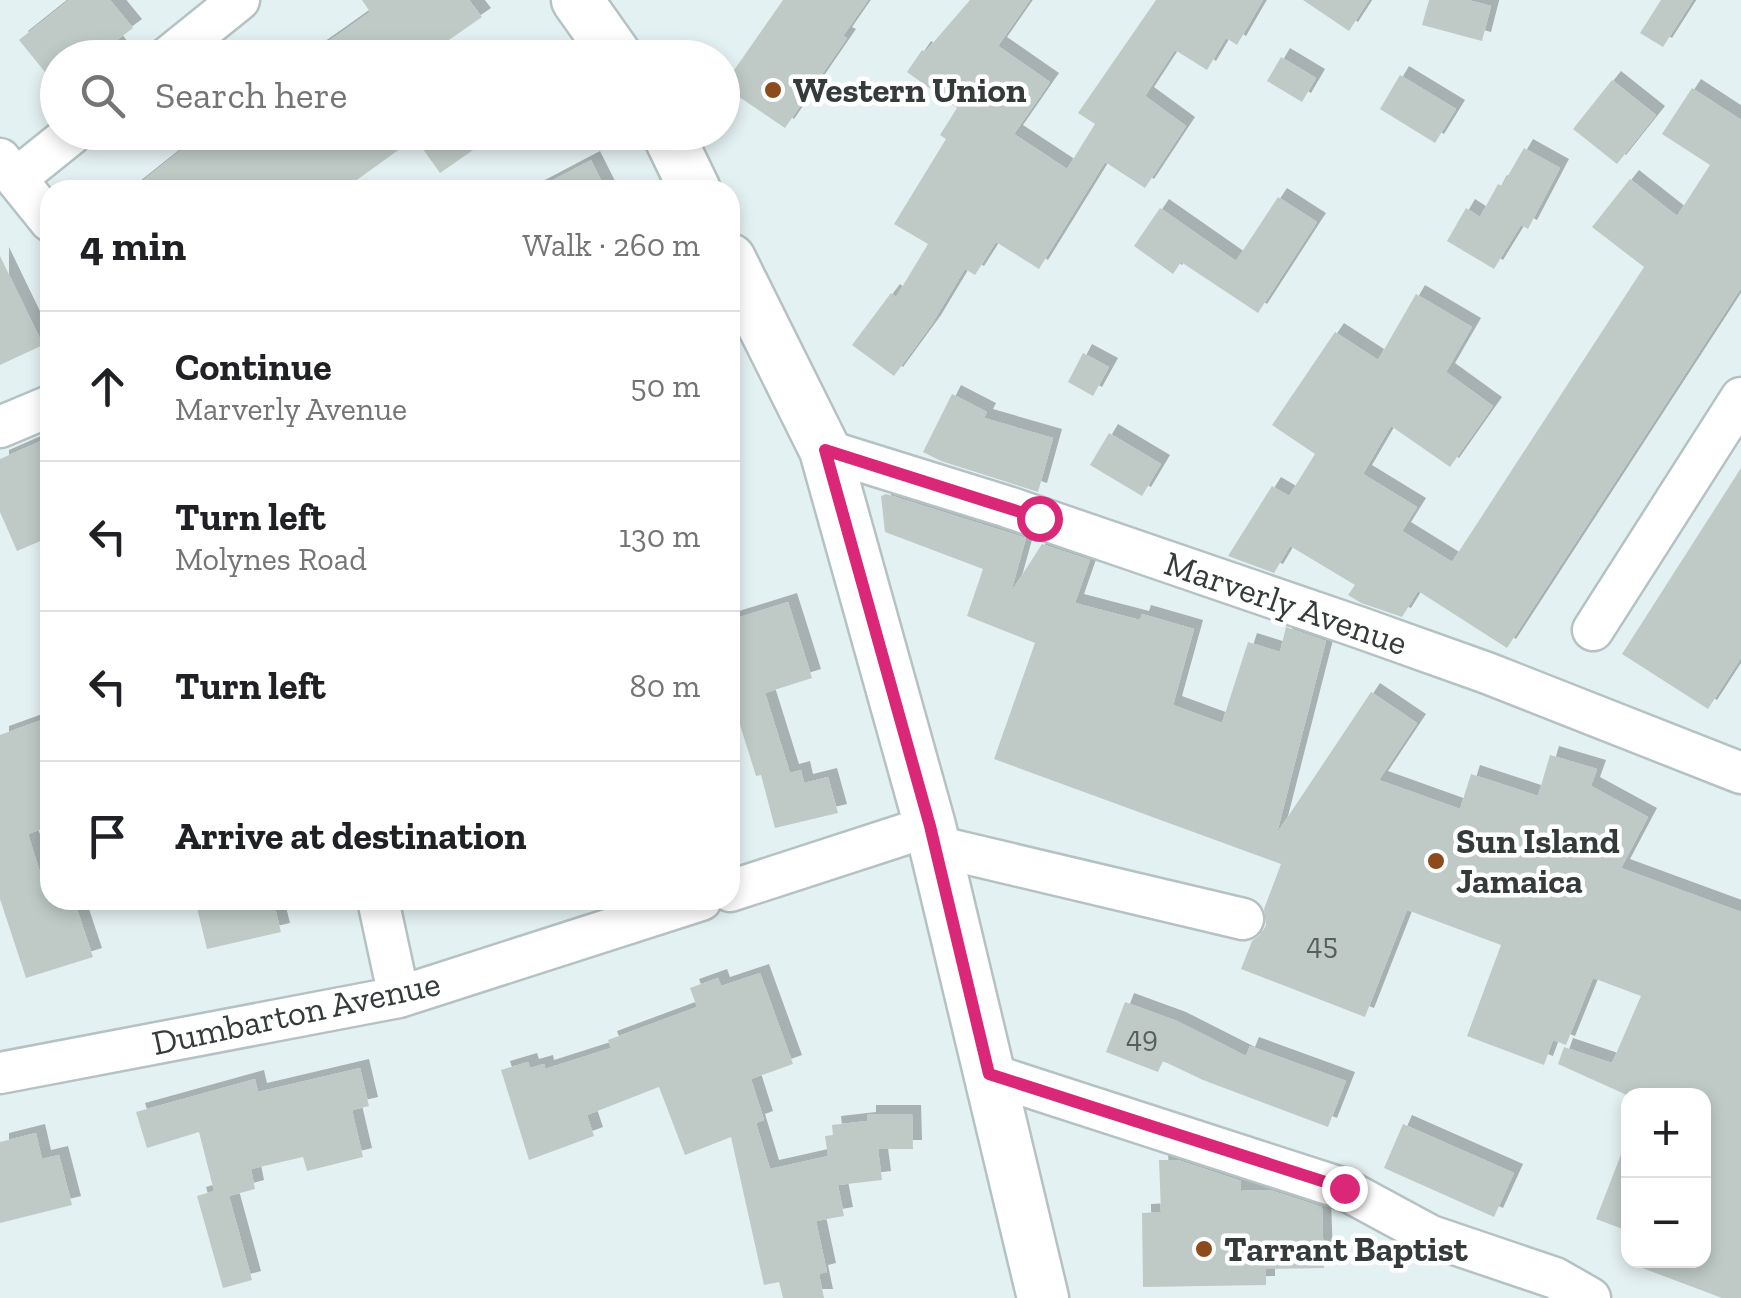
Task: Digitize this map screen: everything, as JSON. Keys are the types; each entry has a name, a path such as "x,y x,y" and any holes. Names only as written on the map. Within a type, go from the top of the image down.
{"main road":[{"path":"577,0 605,40"},
{"path":"676,150 691,180"},
{"path":"740,279 825,450 932,836 1044,1298"}],"street":[{"path":"189,40 238,0"},
{"path":"40,209 9,168 42,150"},
{"path":"1592,630 1741,398"},
{"path":"0,427 40,410"},
{"name":"Marverly Avenue","path":"825,450 1008,507 1377,634 1741,773"},
{"path":"740,888 932,836 1243,919"},
{"path":"380,910 400,997"},
{"name":"Dumbarton Avenue","path":"0,1073 400,997 670,910"},
{"path":"989,1074 1344,1188 1431,1236 1556,1278 1590,1298"}],"building":[{"path":"69,0 110,0 133,28 117,40 40,40 40,66 19,40"},
{"path":"362,0 469,0 482,17 449,40 330,40 370,12"},
{"path":"783,0 868,0 843,36 847,38 785,128 740,98 740,62"},
{"path":"970,0 1030,0 998,46 1050,82 1014,134 1067,169 1095,124 1078,113 1156,0 1263,0 1237,45 1226,38 1207,70 1175,50 1145,96 1186,126 1145,188 1105,162 1039,269 996,242 975,275 965,269 894,376 852,345 891,293 896,297 928,244 894,224 946,139 940,135 957,108 907,72 922,50 925,52"},
{"path":"1303,0 1369,0 1349,31"},
{"path":"1429,0 1468,0 1491,6 1482,41 1422,25"},
{"path":"1661,0 1693,0 1663,47 1640,33"},
{"path":"1281,57 1316,78 1302,102 1267,81"},
{"path":"1400,75 1456,109 1435,143 1380,109"},
{"path":"1612,80 1656,115 1617,164 1573,129"},
{"path":"1692,88 1741,120 1741,288 1507,648 1418,591 1402,617 1361,603 1348,595 1355,585 1290,546 1274,573 1228,556 1272,486 1289,496 1315,454 1272,425 1335,332 1378,360 1416,294 1472,327 1446,372 1493,406 1450,467 1391,426 1363,474 1417,507 1402,531 1452,562 1644,267 1592,227 1630,179 1677,216 1710,165 1662,134"},
{"path":"1524,148 1560,168 1528,229 1521,225 1494,269 1447,241 1466,208 1480,217"},
{"path":"181,150 398,150 357,180 144,180"},
{"path":"424,150 473,150 440,173"},
{"path":"591,160 601,180 553,180"},
{"path":"1278,197 1317,222 1258,313 1181,262 1173,274 1134,246 1160,208 1236,261"},
{"path":"0,256 40,339 40,346 0,365"},
{"path":"1083,353 1109,367 1093,396 1068,382"},
{"path":"952,394 987,412 984,418 1053,438 1038,492 923,452"},
{"path":"1109,433 1161,464 1142,496 1090,465"},
{"path":"40,441 40,541 17,551 0,512 0,459"},
{"path":"1741,468 1741,658 1708,709 1622,654"},
{"path":"886,494 1026,538 1011,592 1042,544 1090,560 1075,603 1140,620 1142,614 1194,629 1173,705 1222,723 1248,642 1280,652 1286,627 1326,641 1277,833 1371,692 1417,723 1379,780 1460,809 1471,774 1538,796 1550,755 1597,769 1591,786 1648,817 1621,868 1741,912 1741,1298 1722,1298 1642,1268 1711,1268 1711,1088 1621,1088 1621,1092 1558,1064 1564,1047 1612,1063 1641,996 1593,978 1566,1045 1553,1040 1544,1065 1467,1036 1501,945 1407,910 1365,1017 1241,969 1252,941 1266,925 1264,909 1281,864 994,759 1035,643 967,616 983,569 885,532 881,496"},
{"path":"788,602 812,678 765,693 790,773 801,770 804,783 828,777 838,813 775,828 761,775 756,776 740,725 740,617"},
{"path":"40,721 40,830 28,834 40,872 40,910 77,910 93,957 26,978 0,899 0,735"},
{"path":"197,910 276,910 281,932 207,949"},
{"path":"760,973 793,1064 751,1079 764,1120 756,1123 770,1169 828,1156 825,1136 833,1135 832,1125 867,1121 867,1114 912,1114 913,1149 878,1149 882,1180 838,1185 844,1216 816,1221 827,1272 819,1274 824,1298 783,1298 779,1282 764,1285 731,1137 685,1155 659,1087 587,1115 594,1136 529,1160 501,1070 528,1062 530,1068 544,1064 545,1069 611,1048 608,1040 697,1007 690,988 718,978 721,986"},
{"path":"1125,1002 1177,1021 1246,1056 1250,1046 1346,1081 1328,1127 1163,1061 1158,1072 1106,1052"},
{"path":"360,1068 369,1106 352,1110 363,1157 307,1171 303,1157 251,1169 255,1189 229,1196 252,1280 223,1288 197,1196 214,1191 199,1132 147,1148 136,1112 255,1079 258,1092"},
{"path":"1403,1124 1514,1173 1494,1217 1384,1168"},
{"path":"36,1133 42,1159 59,1155 72,1205 0,1223 0,1142"},
{"path":"1621,1154 1621,1228 1596,1219"},
{"name":"Tarrant Baptist","path":"1159,1160 1178,1160 1241,1181 1241,1191 1270,1190 1322,1207 1324,1268 1266,1269 1266,1285 1143,1287 1142,1213 1161,1212"}],"place":[{"name":"Western Union","path":"773,90"},
{"name":"Sun Island Jamaica","path":"1436,861"},
{"name":"Tarrant Baptist","path":"1204,1249"}],"route":[{"path":"1039,518 825,450 930,826 989,1074 1344,1188"}]}
